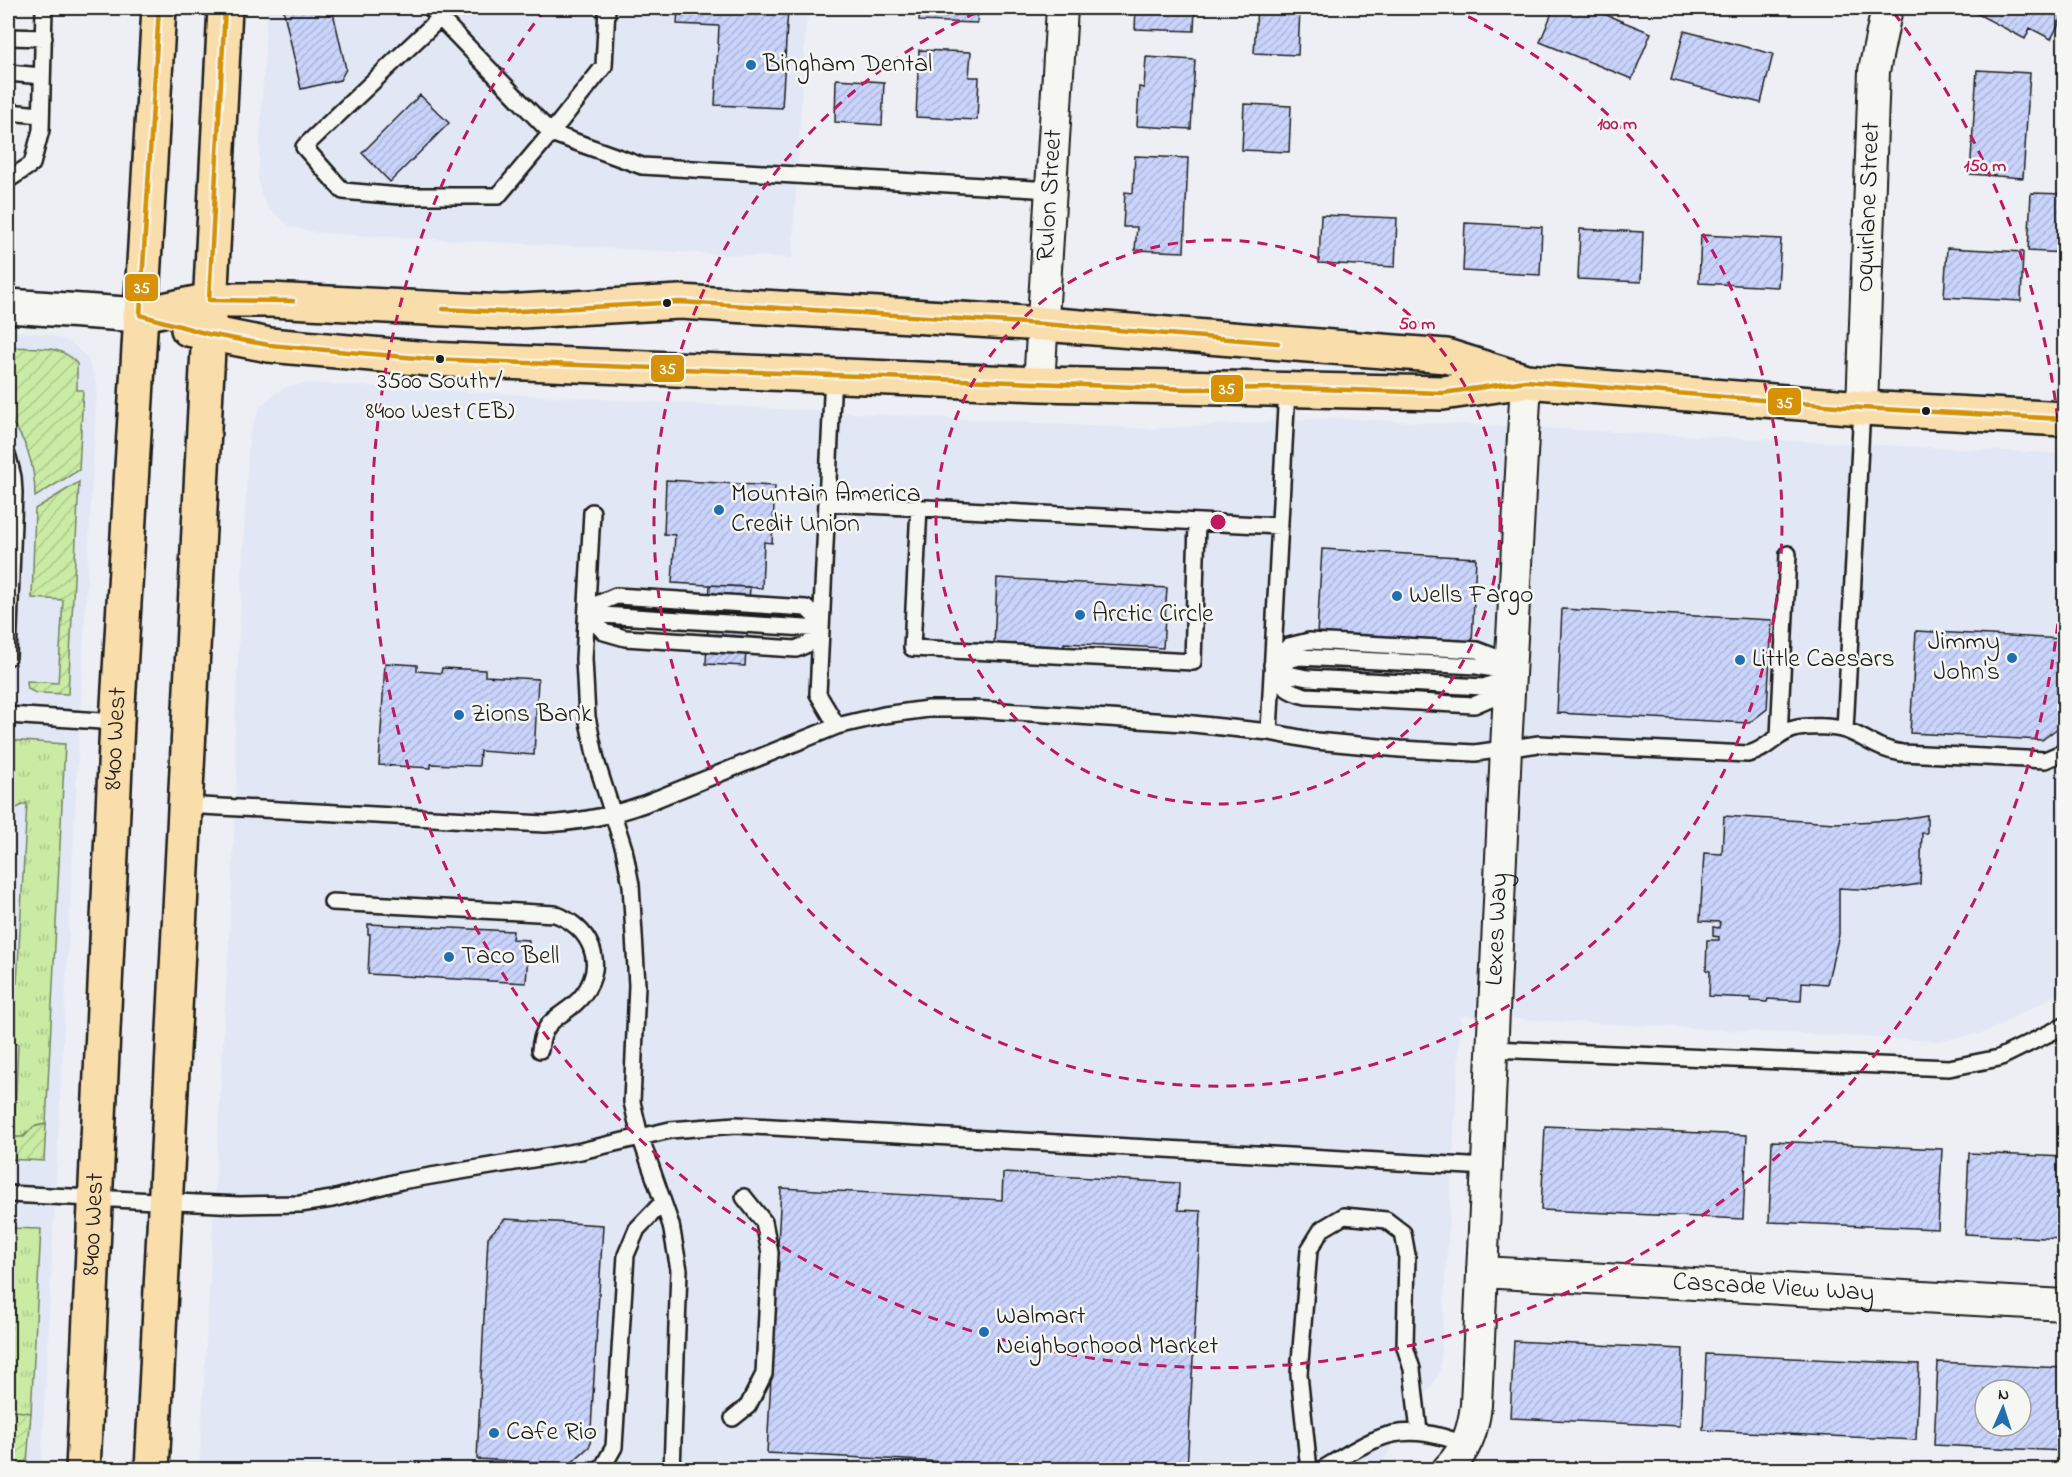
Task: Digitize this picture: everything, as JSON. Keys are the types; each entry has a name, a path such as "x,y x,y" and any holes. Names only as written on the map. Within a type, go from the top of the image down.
{"main road":[{"name":"8400 West","path":"83,1470 117,722 159,8"},
{"path":"152,1470 183,805 225,8"},
{"path":"140,315 209,300 270,300 503,312 680,302 1043,324 1446,356 1526,381 1862,408 2064,419"},
{"path":"140,315 208,334 268,345 428,359 1187,389 1287,388 1443,393 1526,381"}],"street":[{"name":"Rulon Street","path":"1039,384 1062,8"},
{"name":"Oquirlane Street","path":"1862,408 1874,71 1887,8"},
{"path":"8,306 140,315"},
{"name":"Lexes Way","path":"1447,1470 1467,1445 1474,1426 1476,1405 1509,677 1526,381"},
{"name":"Cascade View Way","path":"1482,1272 2064,1305"}],"lane":[{"path":"8,180 32,164 41,130 44,8"},
{"path":"607,8 604,66 551,133 498,196 400,196 344,191 304,147 440,11 551,133 642,166 1051,190"},
{"path":"10,37 44,38"},
{"path":"8,73 42,76"},
{"path":"8,112 41,115"},
{"path":"833,375 818,694 837,726"},
{"path":"1269,732 1287,388"},
{"path":"1845,730 1862,408"},
{"path":"8,457 14,493 8,657"},
{"path":"827,503 1280,526"},
{"path":"920,507 912,648 1193,662 1197,522"},
{"path":"592,512 584,659 587,717 597,764 615,815 631,885 637,985 631,1085 640,1136 677,1250 680,1290 672,1470"},
{"path":"1779,736 1788,554"},
{"path":"587,614 604,632 625,638 796,649 810,643 821,628"},
{"path":"587,614 821,628"},
{"path":"1299,642 1388,645 1489,652 1506,667 1509,677 1495,696 1474,705 1306,696 1284,688 1276,678 1272,665 1279,654 1299,642"},
{"path":"183,805 545,824 578,822 615,815 837,726 917,711 973,709 1184,723 1269,732 1369,747 1475,753 1539,744 1748,754 1765,748 1779,736 1800,728 1845,730 1880,748 1902,753 2045,760 2064,752"},
{"path":"8,715 117,722"},
{"path":"332,902 555,915 580,928 594,951 593,974 582,997 549,1022 541,1040 540,1050"},
{"path":"1493,1049 1949,1068 1999,1058 2064,1026"},
{"path":"8,1194 250,1205 300,1203 332,1199 401,1181 550,1157 640,1136 680,1129 736,1125 1487,1167"},
{"path":"733,1418 748,1406 764,1374 770,1253 764,1222 744,1197"},
{"path":"601,1470 614,1447 626,1255 637,1229 648,1214 663,1202"},
{"path":"1309,1470 1299,1374 1309,1250 1322,1229 1344,1216 1386,1220 1403,1233 1407,1255 1405,1347 1412,1369 1419,1432"},
{"path":"1321,1470 1373,1438 1396,1433 1419,1432 1443,1436 1467,1445"}],"shaded area":[{"path":"267,8 807,8 792,258 319,233 291,227 268,208 261,195 258,176"},
{"path":"8,331 48,334 72,343 88,359 97,385 41,1470 8,1469"},
{"path":"310,383 1147,429 1333,418 2064,454 2064,991 1984,1033 1937,1041 1461,1016 1440,1372 1381,1464 1372,1469 199,1470 230,919 237,772 234,740 249,435 261,405 286,387"}],"green space":[{"path":"8,347 46,348 71,357 77,364 77,390 83,390 79,470 35,497 34,475 29,454 21,435 8,418"},
{"path":"79,482 68,694 36,693 28,689 27,681 58,683 63,600 32,598 35,509"},
{"path":"8,740 65,744 46,1124 36,1126 21,1138 14,1138 18,1044 8,1043 8,1013 15,1000 10,986 17,983 27,803 8,812"},
{"path":"46,1124 44,1161 8,1159 8,1137 24,1137 33,1127"},
{"path":"8,1228 41,1229 31,1413 8,1410"},
{"path":"8,1410 31,1413 27,1463 8,1462"}],"building":[{"path":"8,8 11,8 8,77"},
{"path":"283,8 332,8 346,69 340,80 301,89"},
{"name":"Bingham Dental","path":"678,8 788,8 782,108 715,105 719,26 677,24"},
{"path":"920,8 978,8 977,23 919,21"},
{"path":"1136,8 1195,8 1194,31 1135,29"},
{"path":"1257,8 1300,8 1298,55 1254,53"},
{"path":"1554,8 1589,8 1651,33 1632,79 1540,42"},
{"path":"1974,8 2064,8 2064,14 2051,39 2030,28 2025,39 1972,11"},
{"path":"1684,31 1773,54 1761,103 1671,80"},
{"path":"919,50 971,52 969,77 979,77 977,120 916,117"},
{"path":"1146,57 1195,60 1191,129 1137,126 1139,87 1144,88"},
{"path":"1977,70 2030,73 2023,178 1970,174"},
{"path":"836,79 884,82 882,125 835,122"},
{"path":"420,95 449,123 390,182 362,153"},
{"path":"1244,104 1291,106 1289,152 1242,150"},
{"path":"1135,156 1188,158 1184,252 1135,250 1137,227 1123,227 1125,192 1133,193"},
{"path":"2031,193 2064,194 2064,253 2028,251"},
{"path":"1321,215 1397,218 1395,267 1319,263"},
{"path":"1465,223 1542,227 1540,275 1463,271"},
{"path":"1580,229 1643,232 1641,282 1578,279"},
{"path":"1701,235 1781,239 1778,287 1699,283"},
{"path":"1947,248 2023,252 2021,301 1944,297"},
{"name":"Mountain America Credit Union","path":"666,480 775,486 772,543 764,542 762,588 672,583 675,535 664,534"},
{"name":"Wells Fargo","path":"1322,549 1476,558 1472,643 1317,634"},
{"name":"Arctic Circle","path":"997,578 1167,588 1163,648 1064,643 1064,650 994,646"},
{"path":"710,585 750,587 745,666 706,664"},
{"path":"1562,609 1772,620 1767,709 1749,723 1557,713"},
{"path":"1916,631 2064,639 2063,724 2042,740 1910,733"},
{"path":"1419,640 1465,642 1462,700 1416,698"},
{"name":"Zions Bank","path":"385,663 417,665 417,671 441,673 442,668 485,670 485,676 538,679 534,755 480,751 479,766 431,764 431,768 379,765"},
{"path":"1927,815 1927,833 1922,833 1920,884 1878,890 1839,888 1839,935 1827,984 1802,982 1801,1001 1768,999 1767,1002 1751,1001 1751,998 1709,996 1710,971 1706,970 1707,940 1719,940 1719,937 1713,936 1713,927 1719,928 1720,922 1700,921 1704,853 1722,854 1724,816 1836,823 1896,820"},
{"name":"Taco Bell","path":"368,924 513,931 512,939 529,940 526,983 368,974 370,934 368,934"},
{"path":"1545,1126 1747,1135 1743,1219 1541,1210"},
{"path":"1772,1141 1942,1149 1938,1229 1769,1222"},
{"path":"1969,1153 2064,1157 2064,1239 1965,1234"},
{"name":"Walmart Neighborhood Market","path":"1003,1173 1179,1183 1178,1210 1201,1211 1187,1470 983,1470 983,1464 767,1453 781,1188 1002,1200"},
{"path":"505,1219 603,1225 590,1446 570,1464 477,1459 488,1237"},
{"path":"1514,1341 1683,1349 1680,1426 1510,1418"},
{"path":"1706,1354 1919,1364 1916,1440 1703,1430"},
{"path":"1938,1362 2064,1368 2064,1451 1934,1445"}],"transit line":[{"name":"35","path":"159,8 140,315 208,334 269,345 428,359 1187,389 1287,388 1443,393 1526,381 1862,408 2064,419"},
{"name":"35","path":"225,8 209,300 293,301"},
{"name":"35","path":"443,309 503,312 680,302 1043,324 1278,343"}],"place":[{"name":"Bingham Dental","path":"751,65"},
{"name":"3500 South / 8400 West (EB)","path":"440,359"},
{"name":"Mountain America Credit Union","path":"719,510"},
{"name":"Wells Fargo","path":"1397,596"},
{"name":"Arctic Circle","path":"1080,615"},
{"name":"Jimmy John's","path":"2012,658"},
{"name":"Little Caesars","path":"1740,660"},
{"name":"Zions Bank","path":"459,715"},
{"name":"Taco Bell","path":"449,957"},
{"name":"Walmart Neighborhood Market","path":"984,1332"},
{"name":"Cafe Rio","path":"494,1433"}]}
